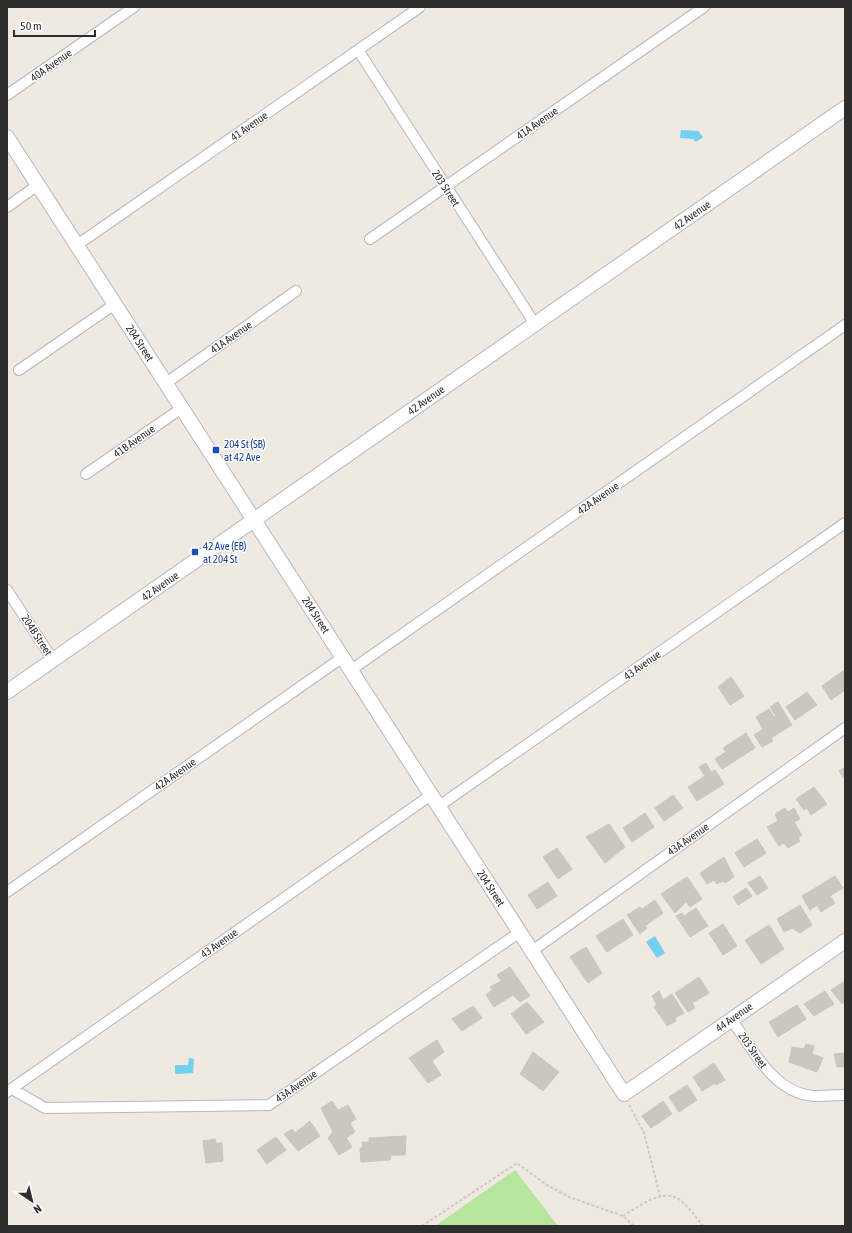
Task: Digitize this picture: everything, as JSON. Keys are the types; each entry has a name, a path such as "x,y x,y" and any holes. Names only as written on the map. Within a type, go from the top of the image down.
{"street":[{"name":"40A Avenue","path":"7,95 134,7"},
{"name":"41 Avenue","path":"77,246 420,7"},
{"name":"41A Avenue","path":"370,239 704,7"},
{"name":"203 Street","path":"358,50 445,187 535,324"},
{"name":"42 Avenue","path":"7,692 845,108"},
{"name":"204 Street","path":"7,137 624,1094"},
{"path":"7,207 38,185"},
{"name":"41A Avenue","path":"166,382 296,292"},
{"path":"19,370 115,304"},
{"name":"42A Avenue","path":"351,670 845,325"},
{"name":"41B Avenue","path":"86,474 182,408"},
{"name":"43 Avenue","path":"439,806 845,523"},
{"name":"204B Street","path":"7,590 54,660"},
{"name":"42A Avenue","path":"7,892 343,657"},
{"name":"43A Avenue","path":"532,951 845,728"},
{"name":"43 Avenue","path":"9,1091 431,794"},
{"name":"43A Avenue","path":"9,1091 45,1108 269,1105 520,932"},
{"name":"44 Avenue","path":"624,1094 845,941"},
{"name":"203 Street","path":"731,1019 768,1072 792,1090 813,1096 845,1094"}],"path":[{"path":"624,1094 644,1133 660,1196"},
{"path":"422,1226 517,1163 547,1186 569,1197 623,1216 634,1226"},
{"path":"623,1216 660,1196 679,1199 703,1226"}],"green space":[{"path":"515,1170 558,1226 435,1226"}],"water":[{"path":"681,130 698,131 703,137 696,142 693,139 680,138"},
{"path":"655,936 665,953 657,958 646,942"},
{"path":"189,1058 194,1059 193,1073 175,1074 175,1065 188,1065"}],"building":[{"path":"843,671 845,674 845,690 831,700 822,686"},
{"path":"731,677 744,696 730,705 718,687"},
{"path":"807,692 817,705 795,720 786,707"},
{"path":"778,702 792,725 771,738 773,741 762,747 754,735 763,729 756,717 769,709 774,717 776,716 770,707"},
{"path":"746,733 755,748 722,769 715,759 726,752 723,748"},
{"path":"706,763 711,772 715,770 724,784 697,801 688,787 705,776 699,767"},
{"path":"845,767 845,780 839,771"},
{"path":"814,787 827,804 811,815 807,808 804,810 796,799"},
{"path":"673,795 683,808 664,821 655,808"},
{"path":"785,808 788,812 794,808 800,819 794,822 802,835 798,838 800,841 788,848 784,843 779,846 767,827 778,821 775,814"},
{"path":"645,813 654,827 632,842 623,828"},
{"path":"609,824 625,847 605,863 586,837"},
{"path":"757,839 766,853 744,867 735,853"},
{"path":"557,848 572,869 558,879 543,857"},
{"path":"724,857 734,877 725,883 723,881 717,884 714,880 707,884 700,873"},
{"path":"760,876 768,888 757,895 748,883"},
{"path":"835,876 843,888 830,896 835,903 821,912 817,905 810,910 802,896"},
{"path":"687,877 702,899 690,907 686,902 675,913 661,894"},
{"path":"548,882 557,896 537,909 528,895"},
{"path":"746,888 752,896 738,905 733,897"},
{"path":"655,900 663,913 645,926 647,928 640,934 627,915 640,907 642,909"},
{"path":"800,905 812,925 800,933 792,928 784,932 777,919"},
{"path":"696,908 708,926 690,937 676,916 682,913 684,916"},
{"path":"623,919 633,935 607,952 596,936"},
{"path":"723,924 737,946 723,955 709,933"},
{"path":"769,925 784,949 761,964 745,940"},
{"path":"586,947 602,973 588,983 570,957"},
{"path":"510,967 530,996 520,1002 513,995 494,1007 486,995 492,990 490,987 501,981 497,975"},
{"path":"699,977 709,993 692,1003 695,1008 688,1012 675,993"},
{"path":"845,981 845,1002 842,1004 831,990"},
{"path":"659,991 663,1000 672,994 684,1013 675,1018 676,1021 667,1026 654,1007 657,1005 652,996"},
{"path":"825,991 834,1004 814,1016 804,1004"},
{"path":"527,1002 544,1022 526,1034 511,1014"},
{"path":"797,1005 806,1019 778,1037 769,1022"},
{"path":"473,1006 482,1018 462,1031 452,1019"},
{"path":"437,1040 444,1052 432,1061 441,1075 428,1083 409,1058"},
{"path":"806,1044 814,1046 812,1054 823,1058 817,1072 789,1062 792,1047 804,1049"},
{"path":"533,1052 559,1072 543,1091 520,1074"},
{"path":"845,1053 845,1067 837,1067 834,1054"},
{"path":"714,1063 725,1080 716,1085 715,1083 702,1091 693,1077"},
{"path":"687,1085 697,1100 679,1112 669,1097"},
{"path":"332,1101 338,1110 348,1105 356,1119 350,1123 355,1132 346,1138 352,1147 339,1155 328,1138 333,1132 321,1108"},
{"path":"663,1101 672,1114 651,1128 642,1116"},
{"path":"310,1121 320,1136 298,1151 284,1134 292,1129 295,1133"},
{"path":"406,1136 405,1155 391,1155 390,1160 361,1162 360,1148 363,1148 362,1142 369,1142 369,1138"},
{"path":"276,1137 286,1150 267,1164 257,1150"},
{"path":"215,1139 216,1143 222,1143 223,1161 206,1163 203,1141"}],"place":[{"name":"204 St (SB) at 42 Ave","path":"216,450"},
{"name":"42 Ave (EB) at 204 St","path":"195,552"}]}
